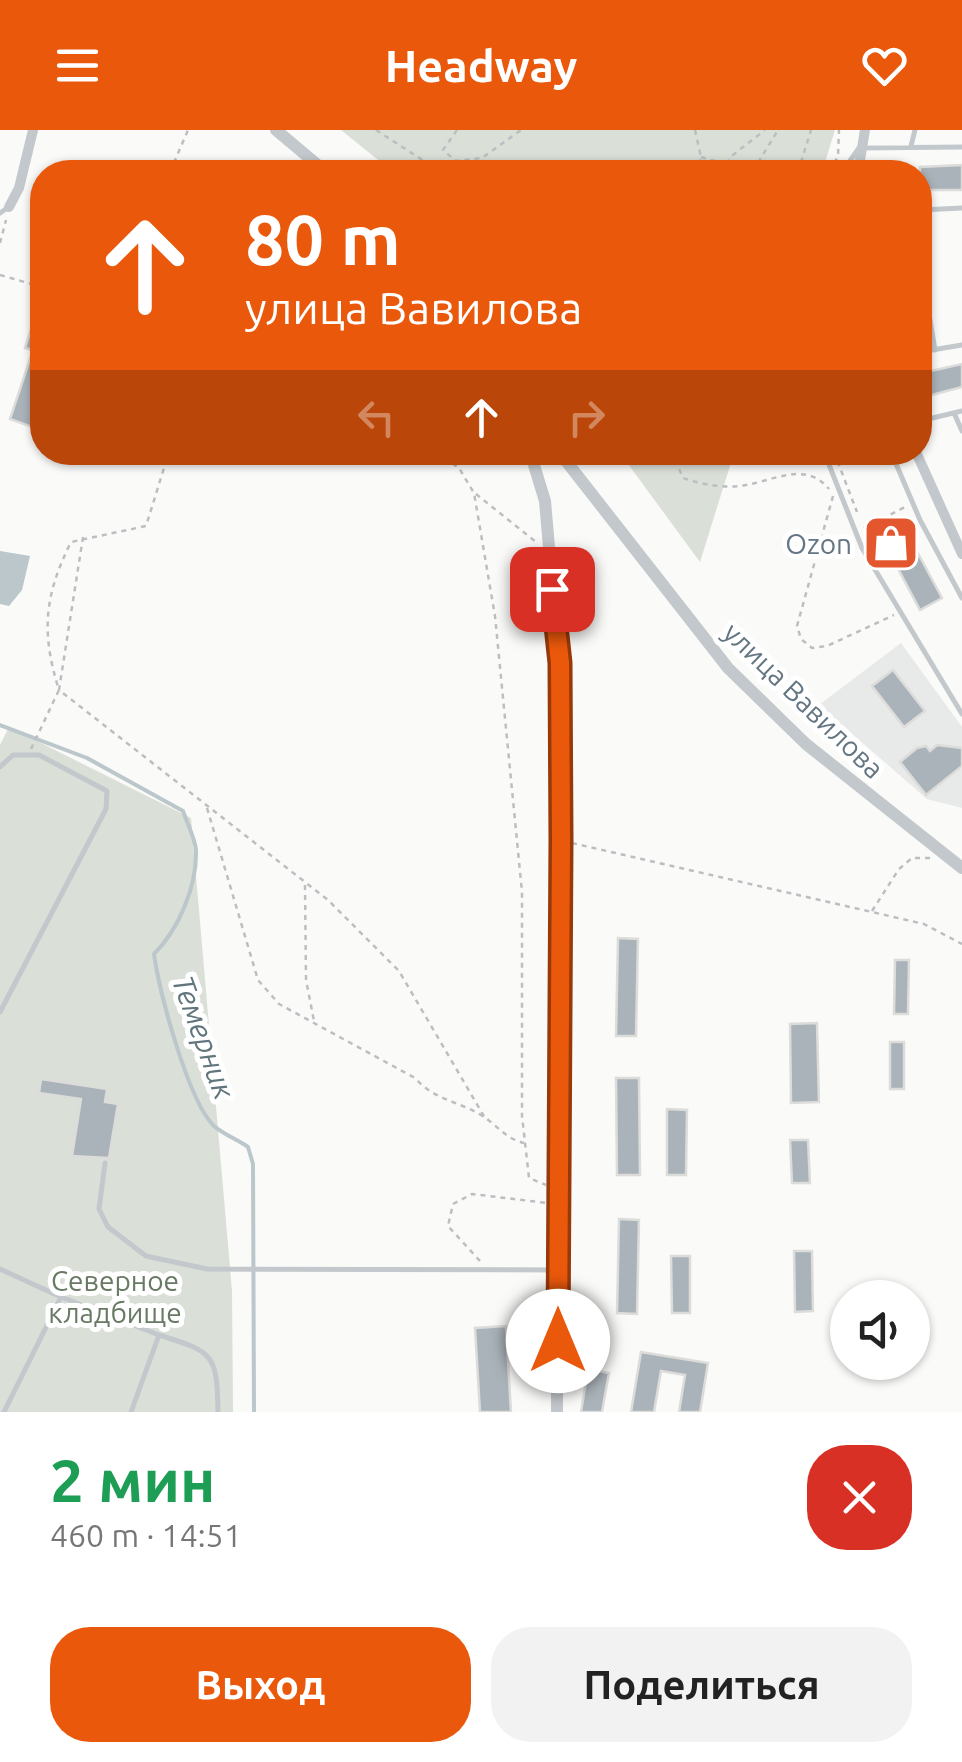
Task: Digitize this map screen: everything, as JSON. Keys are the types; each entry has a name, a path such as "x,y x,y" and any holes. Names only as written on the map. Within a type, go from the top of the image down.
{"street":[{"path":"4,210 19,188 33,130"},
{"path":"276,130 312,160"},
{"path":"859,160 865,130"},
{"path":"534,465 544,501 560,663 557,1412"},
{"name":"улица Вавилова","path":"570,465 728,668 806,744 962,868"},
{"path":"922,465 960,549"}],"lane":[{"path":"910,148 915,130"},
{"path":"851,160 860,148 962,147"},
{"path":"932,209 962,208"},
{"path":"932,337 934,350 962,345"},
{"path":"932,418 958,412 962,431"},
{"path":"829,465 862,548 962,714"},
{"path":"896,465 962,598"},
{"path":"0,767 14,755 28,755 54,762 106,791 106,809 0,1012"},
{"path":"105,1163 100,1210 108,1228 146,1256 206,1269 558,1270"},
{"path":"0,1269 60,1297 202,1348 218,1367 218,1412"},
{"path":"4,1412 60,1297"},
{"path":"131,1412 159,1335"}],"path":[{"path":"175,160 188,130"},
{"path":"376,130 422,160"},
{"path":"455,160 443,150 457,130"},
{"path":"465,160 482,158 521,130"},
{"path":"695,130 700,160"},
{"path":"732,160 765,130"},
{"path":"759,160 778,130"},
{"path":"802,160 811,130"},
{"path":"836,160 840,130"},
{"path":"701,157 710,160"},
{"path":"0,243 4,210"},
{"path":"0,274 30,283"},
{"path":"165,465 146,526 83,536 71,542 64,556 48,612 45,646 59,690 305,883 399,971 484,1118 504,1138 526,1144"},
{"path":"455,465 474,493 549,552"},
{"path":"677,465 683,478 703,485 739,486 794,472 812,475 826,485 833,497 814,549 796,626 801,639 812,648 899,613"},
{"path":"839,465 864,529 912,502"},
{"path":"474,493 494,616 522,892 529,1178 559,1190"},
{"path":"28,755 47,707 59,690 83,536"},
{"path":"206,806 258,980 279,1004 414,1078 429,1094 484,1118"},
{"path":"561,840 924,924 962,944"},
{"path":"871,912 899,869 912,858 949,858"},
{"path":"305,883 306,980 315,1024"},
{"path":"488,1270 448,1226 453,1204 472,1194 558,1205"}],"shaded area":[{"path":"0,551 30,556 22,590 9,606 0,604"},
{"path":"901,643 962,727 962,808 927,799 819,705"}],"green space":[{"path":"341,130 835,130 826,160 378,160"},
{"path":"629,465 730,465 700,562"},
{"name":"Северное кладбище","path":"9,727 191,818 232,1291 233,1412 0,1412 0,745"}],"building":[{"path":"962,165 962,190 932,190 932,166"},
{"path":"30,359 30,426 10,419"},
{"path":"962,364 962,387 932,395 932,371"},
{"path":"899,518 942,598 920,610 877,529"},
{"path":"893,670 925,711 904,727 872,686"},
{"path":"937,745 962,748 962,766 926,795 900,762 917,748 926,746 930,751"},
{"path":"618,938 638,939 636,1036 616,1036"},
{"path":"895,960 909,960 908,1014 894,1014"},
{"path":"817,1023 819,1102 791,1103 790,1024"},
{"path":"890,1042 904,1042 904,1089 890,1089"},
{"path":"616,1078 639,1078 640,1175 617,1175"},
{"path":"41,1079 107,1089 105,1102 118,1104 109,1158 72,1156 81,1099 39,1093"},
{"path":"667,1109 687,1110 686,1175 667,1175"},
{"path":"790,1140 808,1140 810,1183 792,1183"},
{"path":"619,1219 639,1220 637,1314 617,1313"},
{"path":"794,1251 812,1251 813,1311 795,1312"},
{"path":"671,1256 690,1256 690,1313 672,1313"},
{"path":"506,1326 511,1412 480,1412 475,1328"},
{"path":"641,1352 708,1363 700,1412 679,1412 685,1375 661,1371 654,1412 631,1412"},
{"path":"588,1369 609,1373 602,1412 581,1412"}],"waterway":[{"name":"Темерник","path":"0,725 87,758 183,811 193,836 196,864 190,892 171,932 154,954 168,1018 194,1094 214,1126 248,1147 253,1164 254,1412"}],"place":[{"name":"Ozon","path":"891,543"}],"route":[{"path":"552,589 560,663 558,1341"}]}
